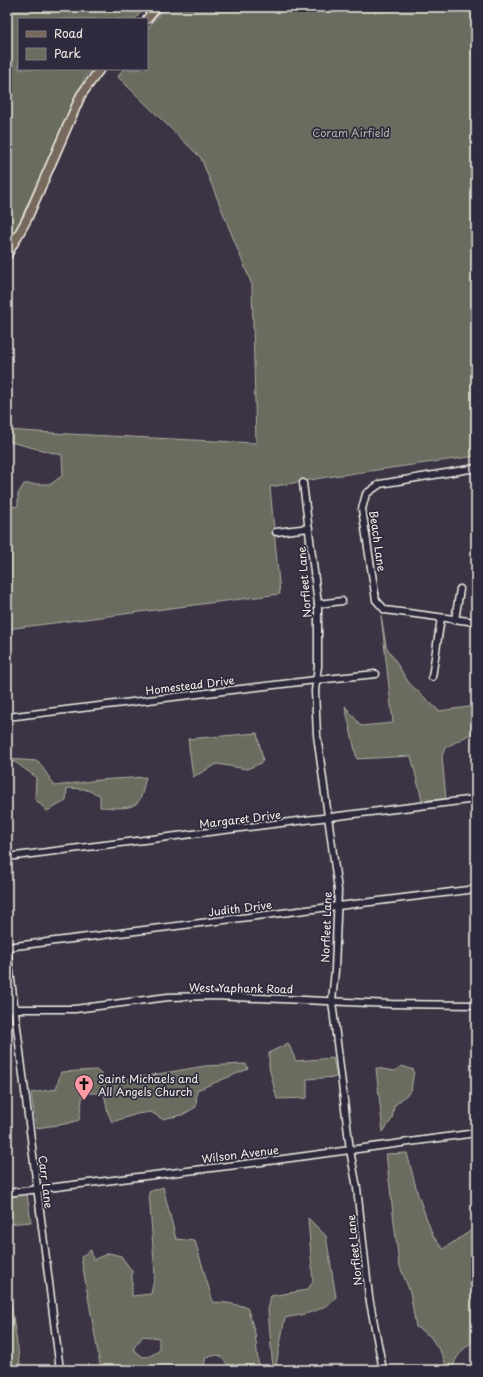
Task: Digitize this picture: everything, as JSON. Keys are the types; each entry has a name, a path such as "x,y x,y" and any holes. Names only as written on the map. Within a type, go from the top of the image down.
{"main road":[{"path":"148,18 157,7"},
{"path":"7,255 27,219 81,95 99,70"}],"street":[{"name":"Beach Lane","path":"476,468 380,484 366,494 362,509 376,600 385,610 476,622"},
{"name":"Norfleet Lane","path":"304,483 318,604 318,666 316,680 317,735 338,890 336,906 335,970 332,1001 370,1297 384,1370"},
{"path":"276,532 309,528"},
{"path":"455,620 460,589"},
{"path":"318,604 342,601"},
{"path":"432,677 441,618"},
{"name":"Homestead Drive","path":"7,717 376,674"},
{"name":"Margaret Drive","path":"7,857 476,799"},
{"name":"Judith Drive","path":"7,948 476,889"},
{"name":"Carr Lane","path":"7,948 60,1370"},
{"name":"West Yaphank Road","path":"7,1008 75,1009 168,997 214,996 391,1004 476,1005"},
{"name":"Wilson Avenue","path":"7,1193 476,1133"}],"green space":[{"path":"7,7 146,7 136,18 18,18 18,70 91,70 85,77 7,250"},
{"name":"Coram Airfield","path":"166,7 476,7 476,456 327,477 270,487 280,594 7,629 7,508 18,506 18,494 24,484 51,484 63,475 62,455 10,442 7,439 7,430 256,443 252,285 201,158 118,77 122,70 148,70 148,28"},
{"path":"381,615 386,646 409,683 439,711 476,706 476,731 445,748 442,756 446,799 422,800 411,756 357,759 345,706 361,726 393,723"},
{"path":"257,733 263,760 261,763 247,769 217,764 193,777 188,739"},
{"path":"7,759 38,761 55,786 99,780 146,777 140,799 132,806 122,808 100,807 100,795 84,789 67,788 66,801 47,811 35,799 36,777 15,762"},
{"path":"288,1043 296,1061 333,1058 337,1077 307,1079 307,1098 277,1099 269,1067 269,1053"},
{"path":"246,1064 248,1069 197,1090 196,1107 182,1115 162,1119 151,1112 137,1114 112,1122 108,1113 104,1093 83,1093 79,1120 65,1124 36,1128 31,1093 56,1089 61,1072 96,1070 101,1074 106,1083 205,1066"},
{"path":"402,1066 414,1070 411,1091 394,1106 392,1119 383,1132 376,1068 394,1071"},
{"path":"407,1153 418,1195 433,1236 443,1249 476,1228 476,1339 461,1352 455,1360 452,1370 447,1370 443,1356 430,1336 416,1327 410,1292 399,1264 386,1154"},
{"path":"163,1187 176,1239 195,1241 213,1302 247,1307 255,1333 259,1370 233,1370 219,1355 206,1357 203,1370 101,1370 81,1257 91,1250 93,1260 109,1253 121,1256 132,1271 132,1296 151,1294 155,1275 149,1192","holes":["143,1336 159,1338 159,1351 150,1356 143,1357 133,1349"]},
{"path":"27,1194 31,1222 7,1224 7,1196"},
{"path":"308,1218 326,1236 336,1297 331,1302 319,1309 306,1314 285,1318 275,1370 273,1370 268,1310 271,1296 307,1290 313,1282"},
{"path":"7,1277 21,1370 7,1370"}],"place":[{"name":"Saint Michaels and All Angels Church","path":"84,1101"}]}
